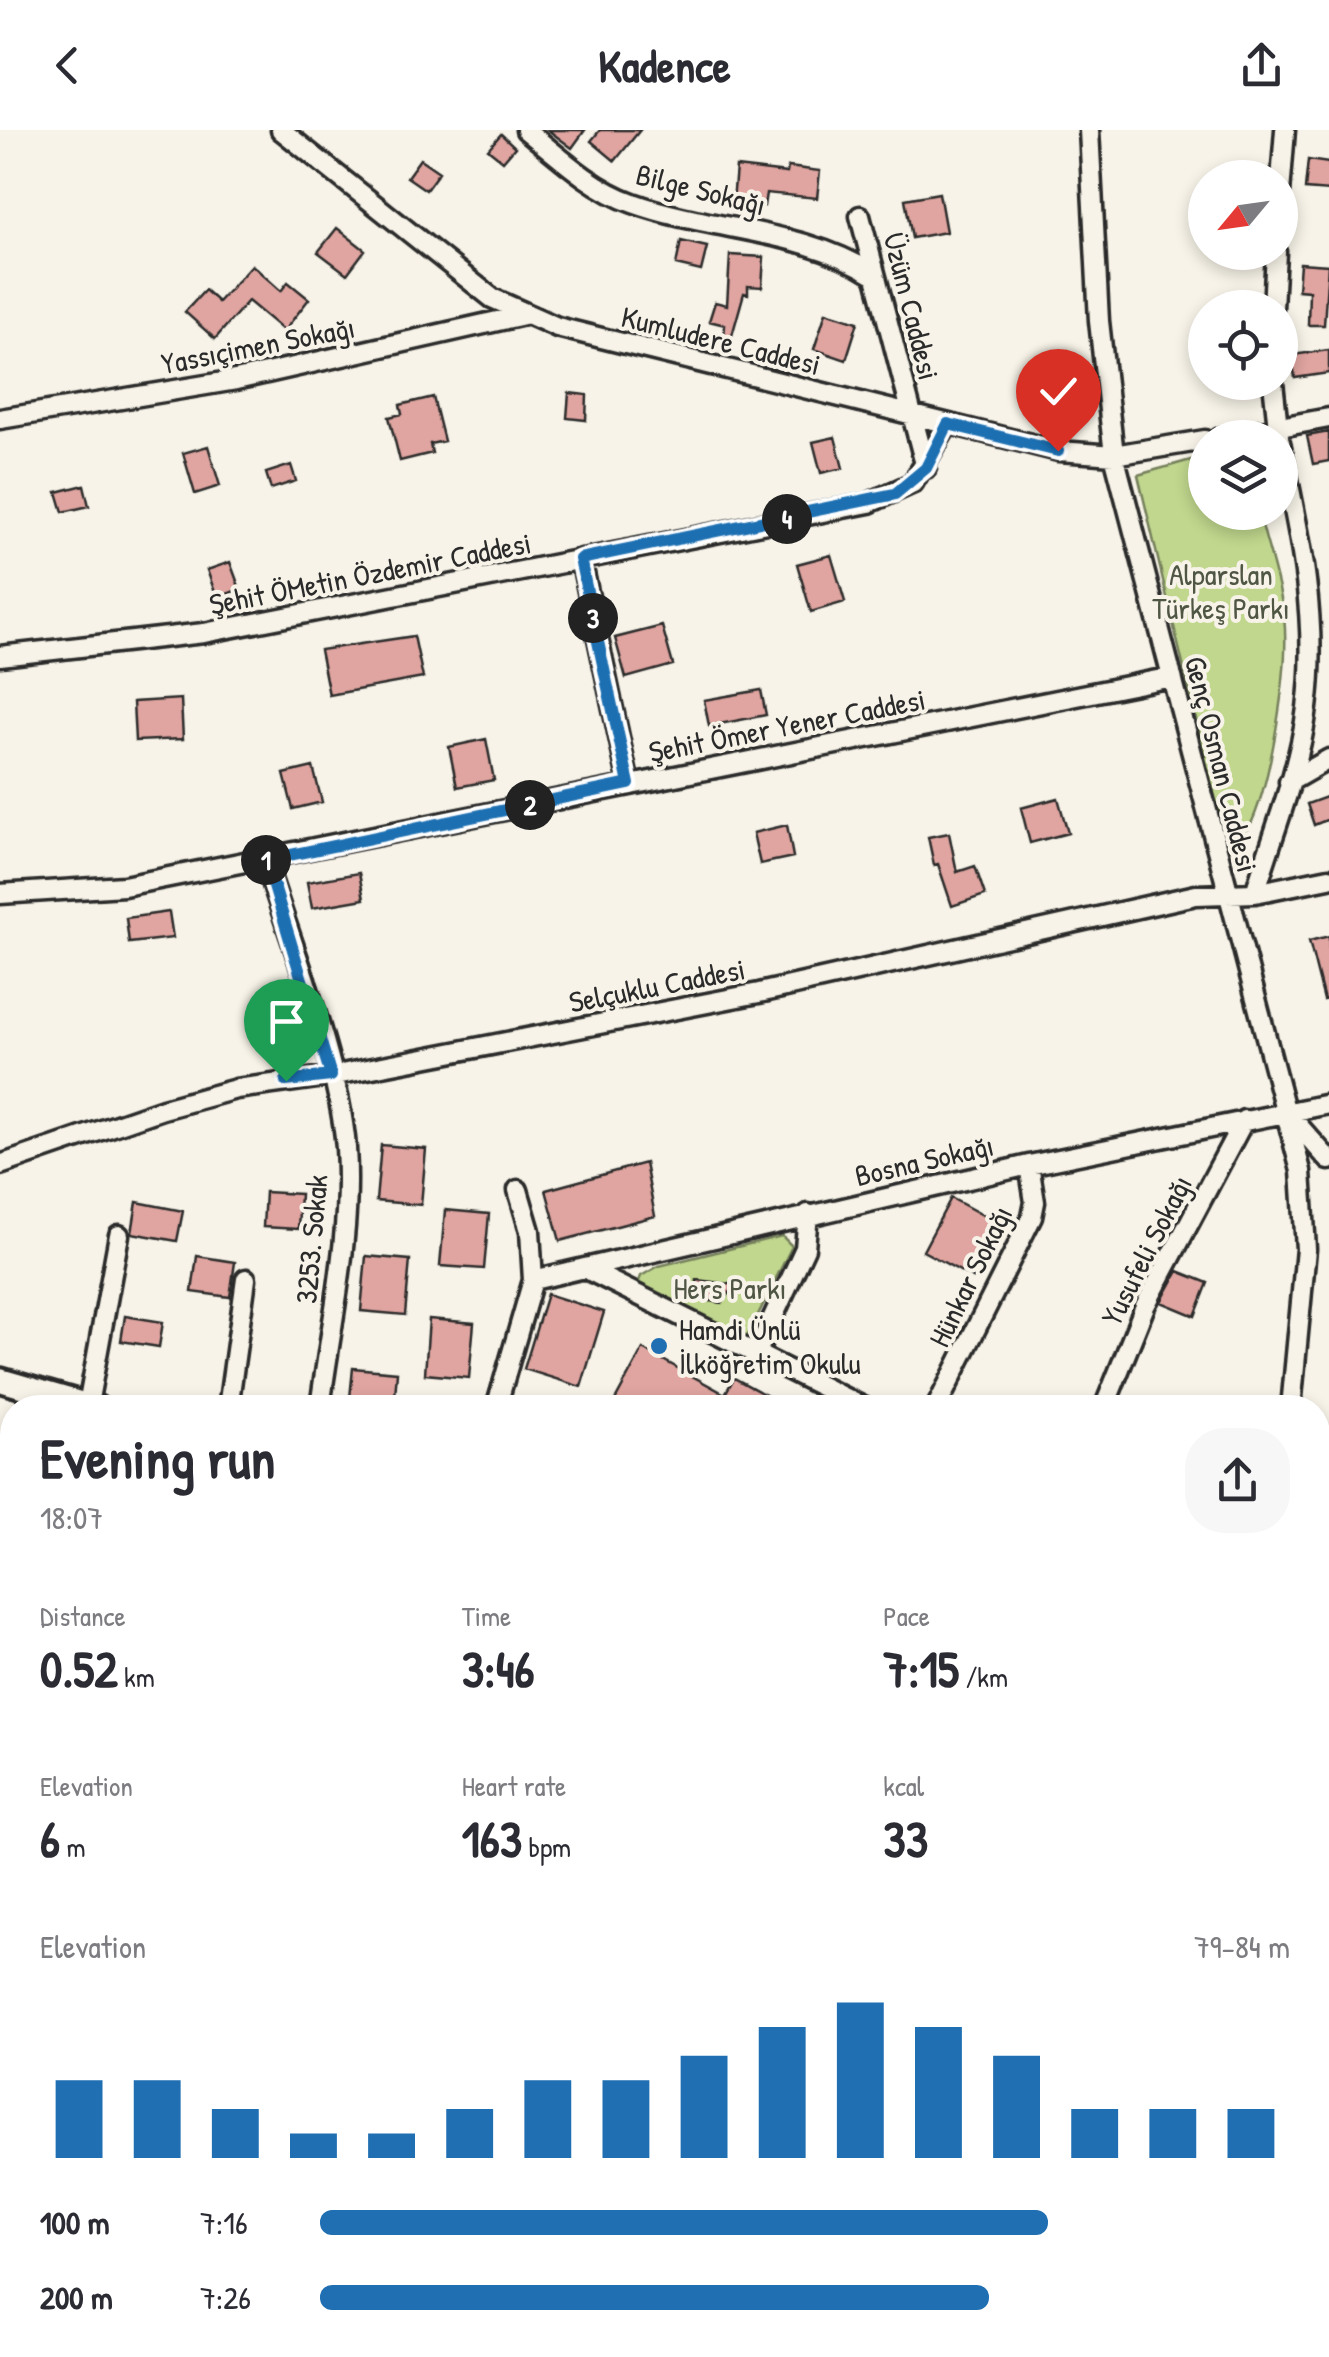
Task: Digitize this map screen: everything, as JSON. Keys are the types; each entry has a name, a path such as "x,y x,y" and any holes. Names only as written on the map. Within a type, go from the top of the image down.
{"main road":[{"path":"0,1380 54,1395"}],"street":[{"name":"Kumludere Caddesi","path":"281,130 492,298 524,315 1058,451 1114,456 1188,443"},
{"name":"Bilge Sokağı","path":"526,130 613,195 681,217 815,244 875,274"},
{"name":"Genç Osman Caddesi","path":"1089,130 1099,321 1114,456 1286,1111 1306,1204 1292,1395"},
{"path":"1283,160 1285,130"},
{"name":"Üzüm Caddesi","path":"860,216 926,468"},
{"name":"Yassıçimen Sokağı","path":"0,418 236,380 524,315"},
{"path":"1298,429 1329,418"},
{"name":"Şehit ÖMetin Özdemir Caddesi","path":"0,656 204,634 869,503 913,483 926,468 948,424"},
{"path":"1255,893 1307,709 1310,611 1298,526"},
{"path":"580,559 629,784"},
{"name":"Şehit Ömer Yener Caddesi","path":"0,894 124,886 266,860 1172,677"},
{"path":"1289,782 1329,760"},
{"name":"3253. Sokak","path":"266,860 331,1076 346,1148 346,1181 321,1395"},
{"name":"Selçuklu Caddesi","path":"0,1165 163,1109 236,1090 331,1076 759,993 1166,901 1255,893 1329,878"},
{"name":"Bosna Sokağı","path":"533,1280 1029,1165 1329,1104"},
{"path":"1286,1111 1329,1160"},
{"name":"Yusufeli Sokağı","path":"1109,1395 1145,1306 1244,1120"},
{"name":"Hünkar Sokağı","path":"943,1395 1032,1217 1035,1202 1029,1165"},
{"path":"500,1395 533,1280 530,1231 518,1190"},
{"path":"756,1354 805,1248 808,1214"},
{"path":"95,1395 119,1236"},
{"path":"584,1268 838,1395"},
{"path":"230,1395 246,1279"}],"green space":[{"name":"Alparslan Türkeş Parkı","path":"1188,461 1188,530 1263,530 1284,617 1284,664 1265,783 1249,828 1236,835 1223,833 1138,475"},
{"name":"Hers Parkı","path":"782,1236 792,1246 747,1337 638,1284 641,1276 659,1266"}],"building":[{"path":"548,130 585,130 572,148"},
{"path":"600,130 640,130 615,161 591,141"},
{"path":"501,134 515,147 503,161 488,149"},
{"path":"420,159 439,172 426,190 407,177"},
{"path":"1308,160 1329,163 1329,191 1305,189"},
{"path":"736,167 787,173 788,167 820,171 817,198 766,193 764,206 733,202"},
{"path":"939,193 946,232 912,238 905,199"},
{"path":"337,228 365,250 347,274 318,252"},
{"path":"681,241 707,247 701,271 676,265"},
{"path":"730,255 764,257 762,287 748,286 731,339 724,338 725,325 709,321 715,302 727,305"},
{"path":"1300,263 1328,265 1324,325 1308,325 1309,291 1298,290"},
{"path":"252,265 281,291 288,282 309,299 284,331 248,301 215,339 185,312 205,290 218,302"},
{"path":"826,312 858,322 846,360 814,349"},
{"path":"1329,350 1329,373 1298,378 1298,354"},
{"path":"569,393 587,395 586,420 567,418"},
{"path":"433,397 444,441 430,444 432,453 400,461 389,417 402,414 400,405"},
{"path":"1329,432 1329,461 1313,464 1307,436"},
{"path":"835,437 843,468 821,473 813,442"},
{"path":"208,446 220,486 195,494 183,453"},
{"path":"291,465 296,481 271,489 266,473"},
{"path":"84,485 89,506 63,512 57,492"},
{"path":"831,555 845,602 811,612 797,564"},
{"path":"230,562 240,589 217,598 207,570"},
{"path":"662,626 673,665 626,678 615,638"},
{"path":"414,636 423,678 329,695 320,650"},
{"path":"761,690 766,715 709,726 704,700"},
{"path":"181,699 183,739 135,741 133,702"},
{"path":"486,739 494,780 457,787 449,747"},
{"path":"313,767 322,802 293,809 284,774"},
{"path":"1329,796 1329,819 1314,825 1307,804"},
{"path":"1058,798 1068,833 1030,843 1021,808"},
{"path":"787,825 793,857 760,864 753,833"},
{"path":"949,833 957,872 975,866 985,895 952,906 938,864 934,865 928,837"},
{"path":"359,873 364,899 312,908 307,882"},
{"path":"169,912 173,938 129,943 126,918"},
{"path":"1329,936 1329,999 1324,1000 1309,941"},
{"path":"381,1145 426,1149 421,1205 376,1201"},
{"path":"645,1163 655,1216 560,1241 546,1190"},
{"path":"265,1192 300,1194 298,1229 263,1227"},
{"path":"951,1198 1001,1225 973,1278 923,1251"},
{"path":"137,1202 183,1211 177,1241 132,1233"},
{"path":"445,1210 489,1214 484,1269 440,1266"},
{"path":"197,1256 235,1262 230,1297 192,1292"},
{"path":"366,1256 410,1260 405,1315 361,1311"},
{"path":"1178,1271 1208,1283 1195,1316 1161,1302"},
{"path":"697,1280 736,1285 722,1303 704,1300 697,1292"},
{"path":"547,1294 604,1312 581,1387 524,1369"},
{"path":"125,1316 163,1322 159,1347 121,1341"},
{"path":"429,1319 474,1323 469,1378 425,1374"},
{"path":"643,1349 725,1394 734,1378 766,1395 618,1395"},
{"path":"353,1368 397,1372 395,1395 350,1395"}],"place":[{"name":"Hamdi Ünlü İlköğretim Okulu","path":"659,1346"}],"route":[{"path":"286,1081 331,1076 266,860 629,784 580,559 869,503 895,494 913,483 926,468 948,424 1058,451"}]}
